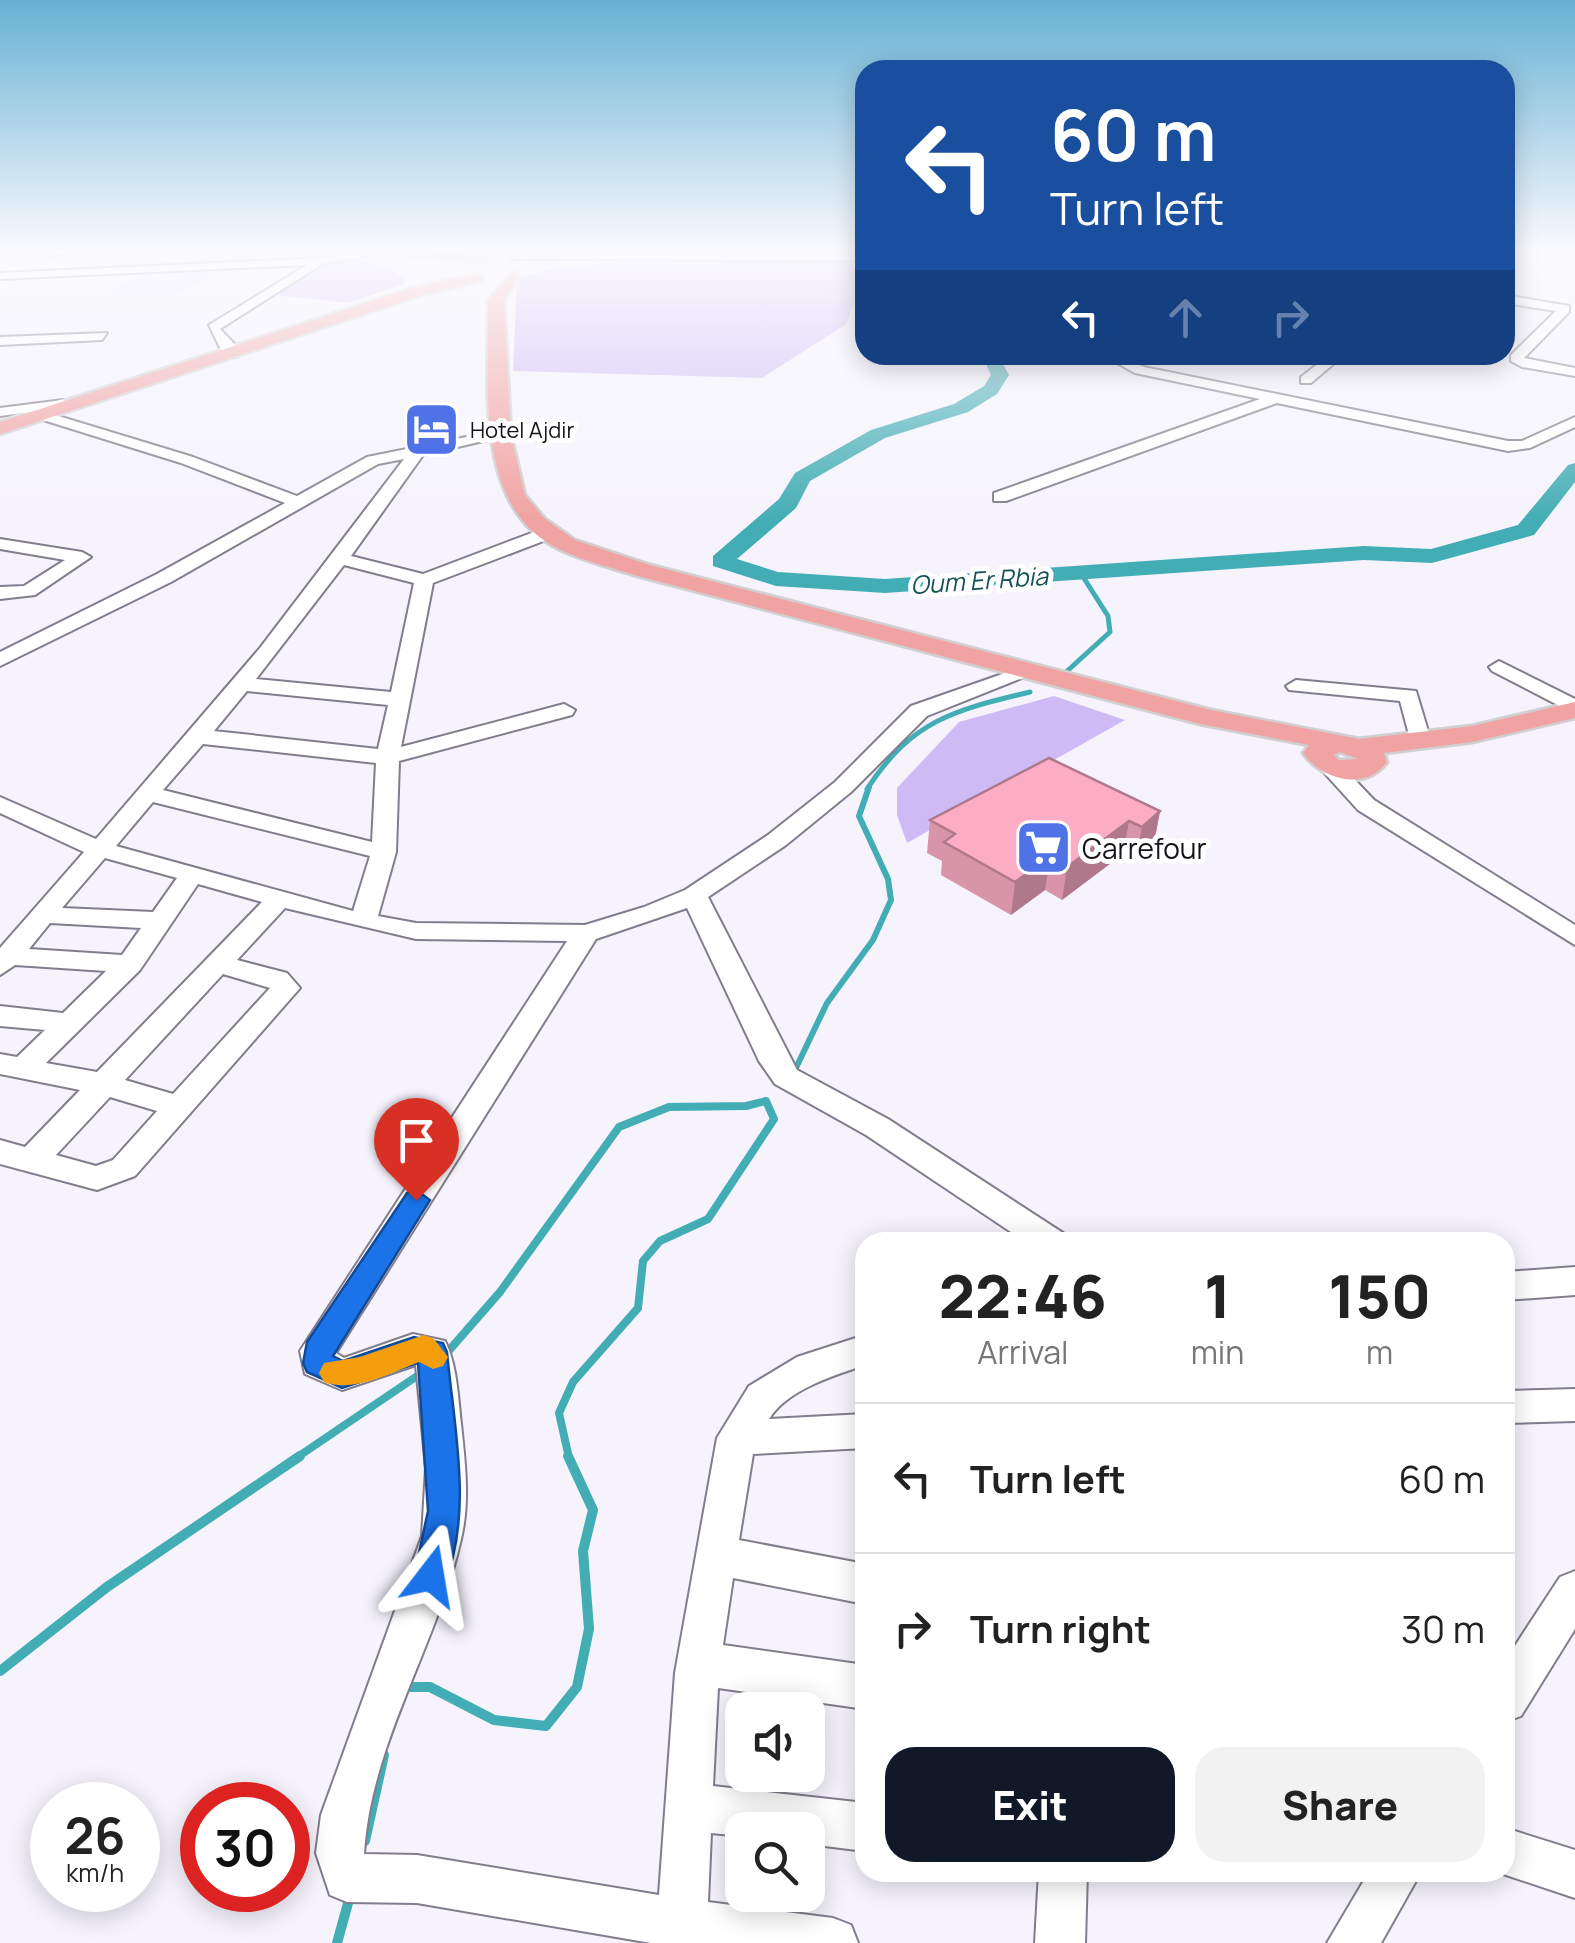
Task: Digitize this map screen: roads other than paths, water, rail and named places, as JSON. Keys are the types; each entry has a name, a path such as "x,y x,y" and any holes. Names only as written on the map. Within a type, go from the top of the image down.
{"main road":[{"path":"0,428 276,340"},
{"path":"498,340 502,435 515,496 548,533 583,551 642,570 1237,725 1347,758 1450,750 1575,719"},
{"path":"1347,758 1575,709"}],"street":[{"path":"0,341 27,340"},
{"path":"220,340 236,353"},
{"path":"1534,340 1516,358 1522,363 1575,372"},
{"path":"1134,365 1140,370 1508,446 1526,445 1575,421"},
{"path":"1306,380 1325,365"},
{"path":"1000,498 1277,398"},
{"path":"0,412 89,401"},
{"path":"45,416 187,460 296,501"},
{"path":"0,660 164,578 373,460 502,435"},
{"path":"4,961 96,848 242,684 340,560 419,449"},
{"path":"340,560 424,580 548,533"},
{"path":"0,544 82,557 28,592 0,593"},
{"path":"363,922 384,852 388,757 424,580"},
{"path":"1499,667 1575,709"},
{"path":"0,804 96,848 363,922 416,931 586,934 653,913 694,894 817,808 920,711 1032,670"},
{"path":"242,684 402,700"},
{"path":"1296,686 1409,695 1420,741"},
{"path":"196,736 388,757 564,710"},
{"path":"1347,758 1366,805"},
{"path":"1347,758 1366,805 1575,938"},
{"path":"145,792 384,852"},
{"path":"12,1066 70,1023 130,964 191,876"},
{"path":"694,894 774,1060 786,1077 820,1094 1035,1232"},
{"path":"15,1158 104,1084 278,900"},
{"path":"42,915 163,921"},
{"path":"586,934 318,1351 318,1363 342,1374 414,1350 435,1368 442,1537 419,1607 373,1718 339,1854 360,1878 418,1878 682,1934 833,1943"},
{"path":"4,961 130,964"},
{"path":"15,1158 97,1178 112,1176 182,1108 286,988 277,979 217,964"},
{"path":"0,1016 70,1023"},
{"path":"12,1066 104,1084 182,1108"},
{"path":"1515,1285 1575,1281"},
{"path":"682,1934 690,1807 688,1771 699,1663 736,1438 762,1398 810,1368 855,1353"},
{"path":"1515,1407 1575,1405"},
{"path":"736,1438 855,1432"},
{"path":"715,1555 855,1582"},
{"path":"1515,1684 1575,1590"},
{"path":"699,1663 855,1686"},
{"path":"690,1807 855,1826"},
{"path":"1515,1855 1575,1874"},
{"path":"1060,1943 1063,1882"},
{"path":"1360,1941 1392,1882"}],"waterway":[{"name":"Oum Er Rbia","path":"995,365 1000,375 991,390 961,408 878,434 802,477 788,503 721,561 776,579 885,586 1364,553 1432,556 1526,530 1575,469"},
{"path":"1065,673 1110,632 1108,616 1080,572"},
{"path":"867,789 901,747 937,721 1030,692"},
{"path":"794,1072 827,1003 873,940 891,900 888,879 859,816 869,787"},
{"path":"445,1355 500,1292 619,1127 669,1107 746,1106 766,1101 774,1119 708,1219 660,1241 643,1261 638,1308 573,1382 559,1413 569,1458"},
{"path":"296,1458 423,1372"},
{"path":"0,1671 107,1587 300,1456"},
{"path":"404,1687 430,1687 494,1720 546,1726 577,1687 589,1629 583,1551 593,1510 568,1456"},
{"path":"365,1841 384,1755"},
{"path":"337,1943 350,1896"}],"place":[{"name":"Hotel Ajdir","path":"431,430"},
{"name":"Carrefour","path":"1043,848"}]}
